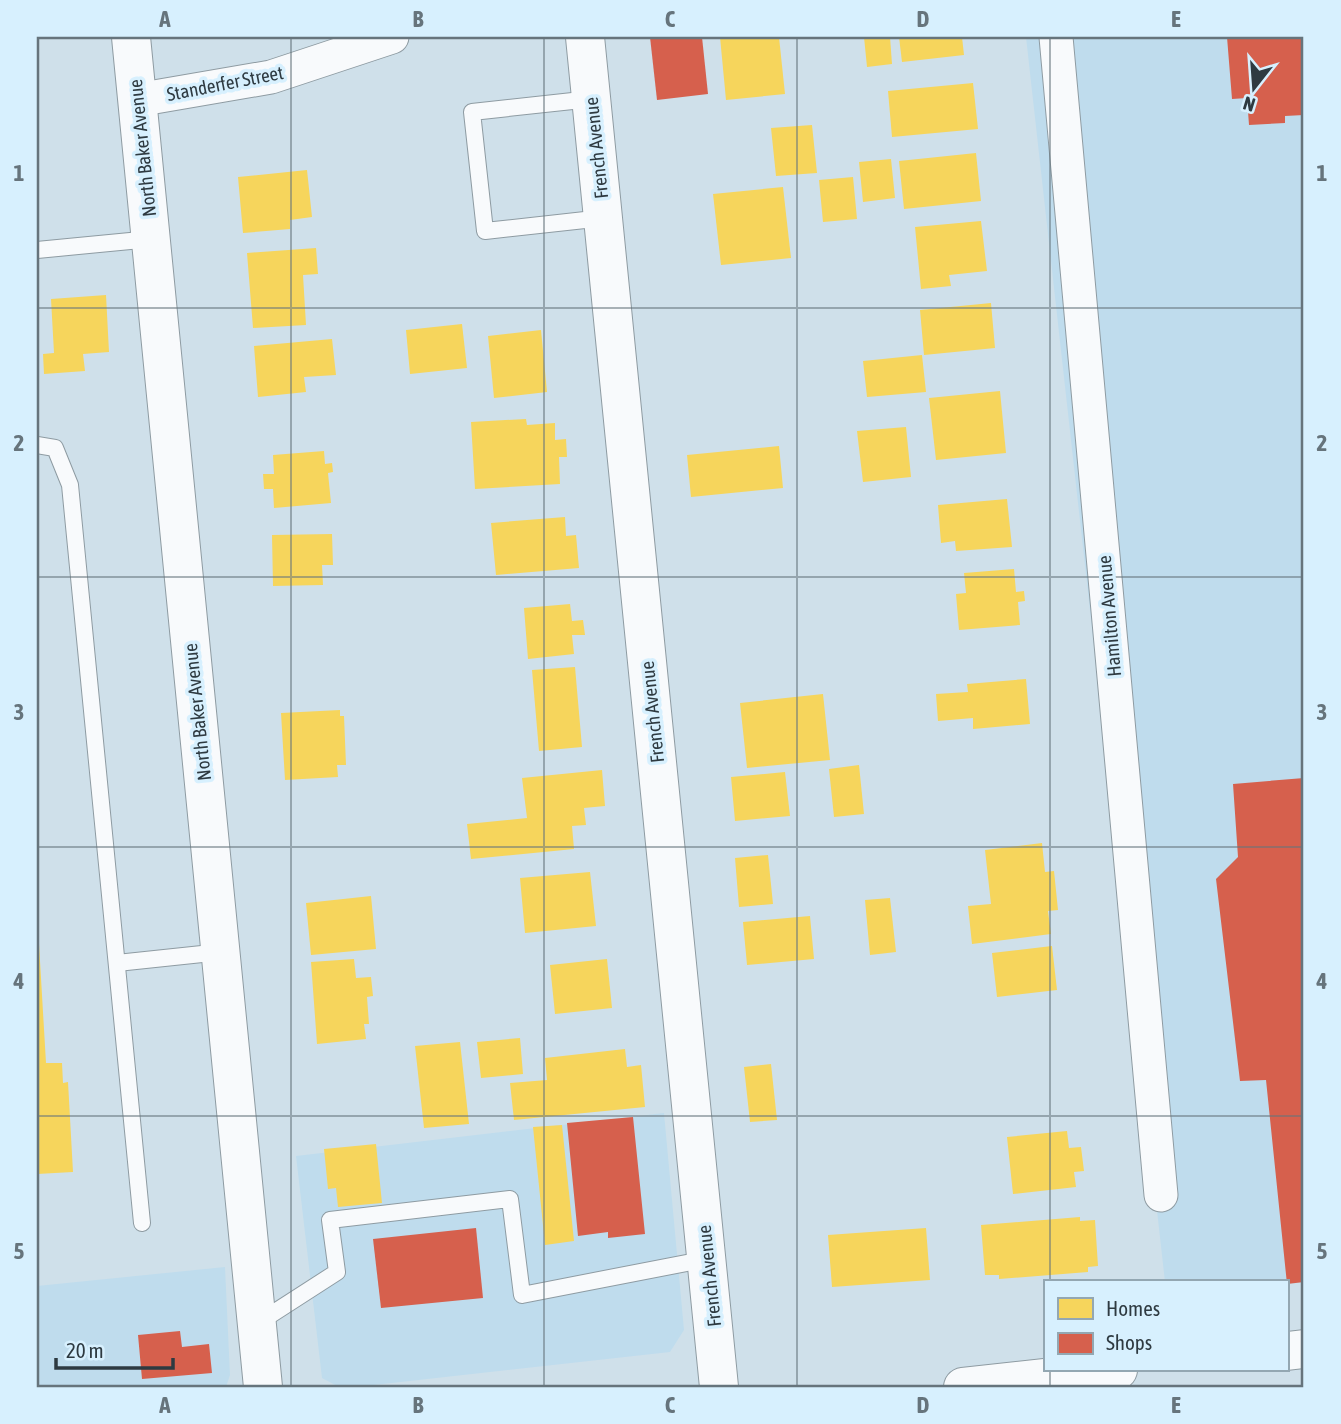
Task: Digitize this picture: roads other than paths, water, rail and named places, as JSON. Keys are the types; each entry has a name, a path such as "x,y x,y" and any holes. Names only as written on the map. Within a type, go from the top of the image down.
{"street":[{"name":"North Baker Avenue","path":"131,37 263,1387"},
{"name":"Standerfer Street","path":"137,100 271,77 392,37"},
{"name":"French Avenue","path":"585,37 719,1387"},
{"name":"Hamilton Avenue","path":"1056,37 1161,1195"},
{"path":"963,1387 1100,1372"}],"lane":[{"path":"592,99 472,111 485,231 603,218"},
{"path":"37,250 151,239"},
{"path":"37,445 55,448 70,485 142,1223"},
{"path":"117,963 221,953"},
{"path":"257,1324 337,1272 330,1220 510,1199 522,1295 707,1259"}]}
